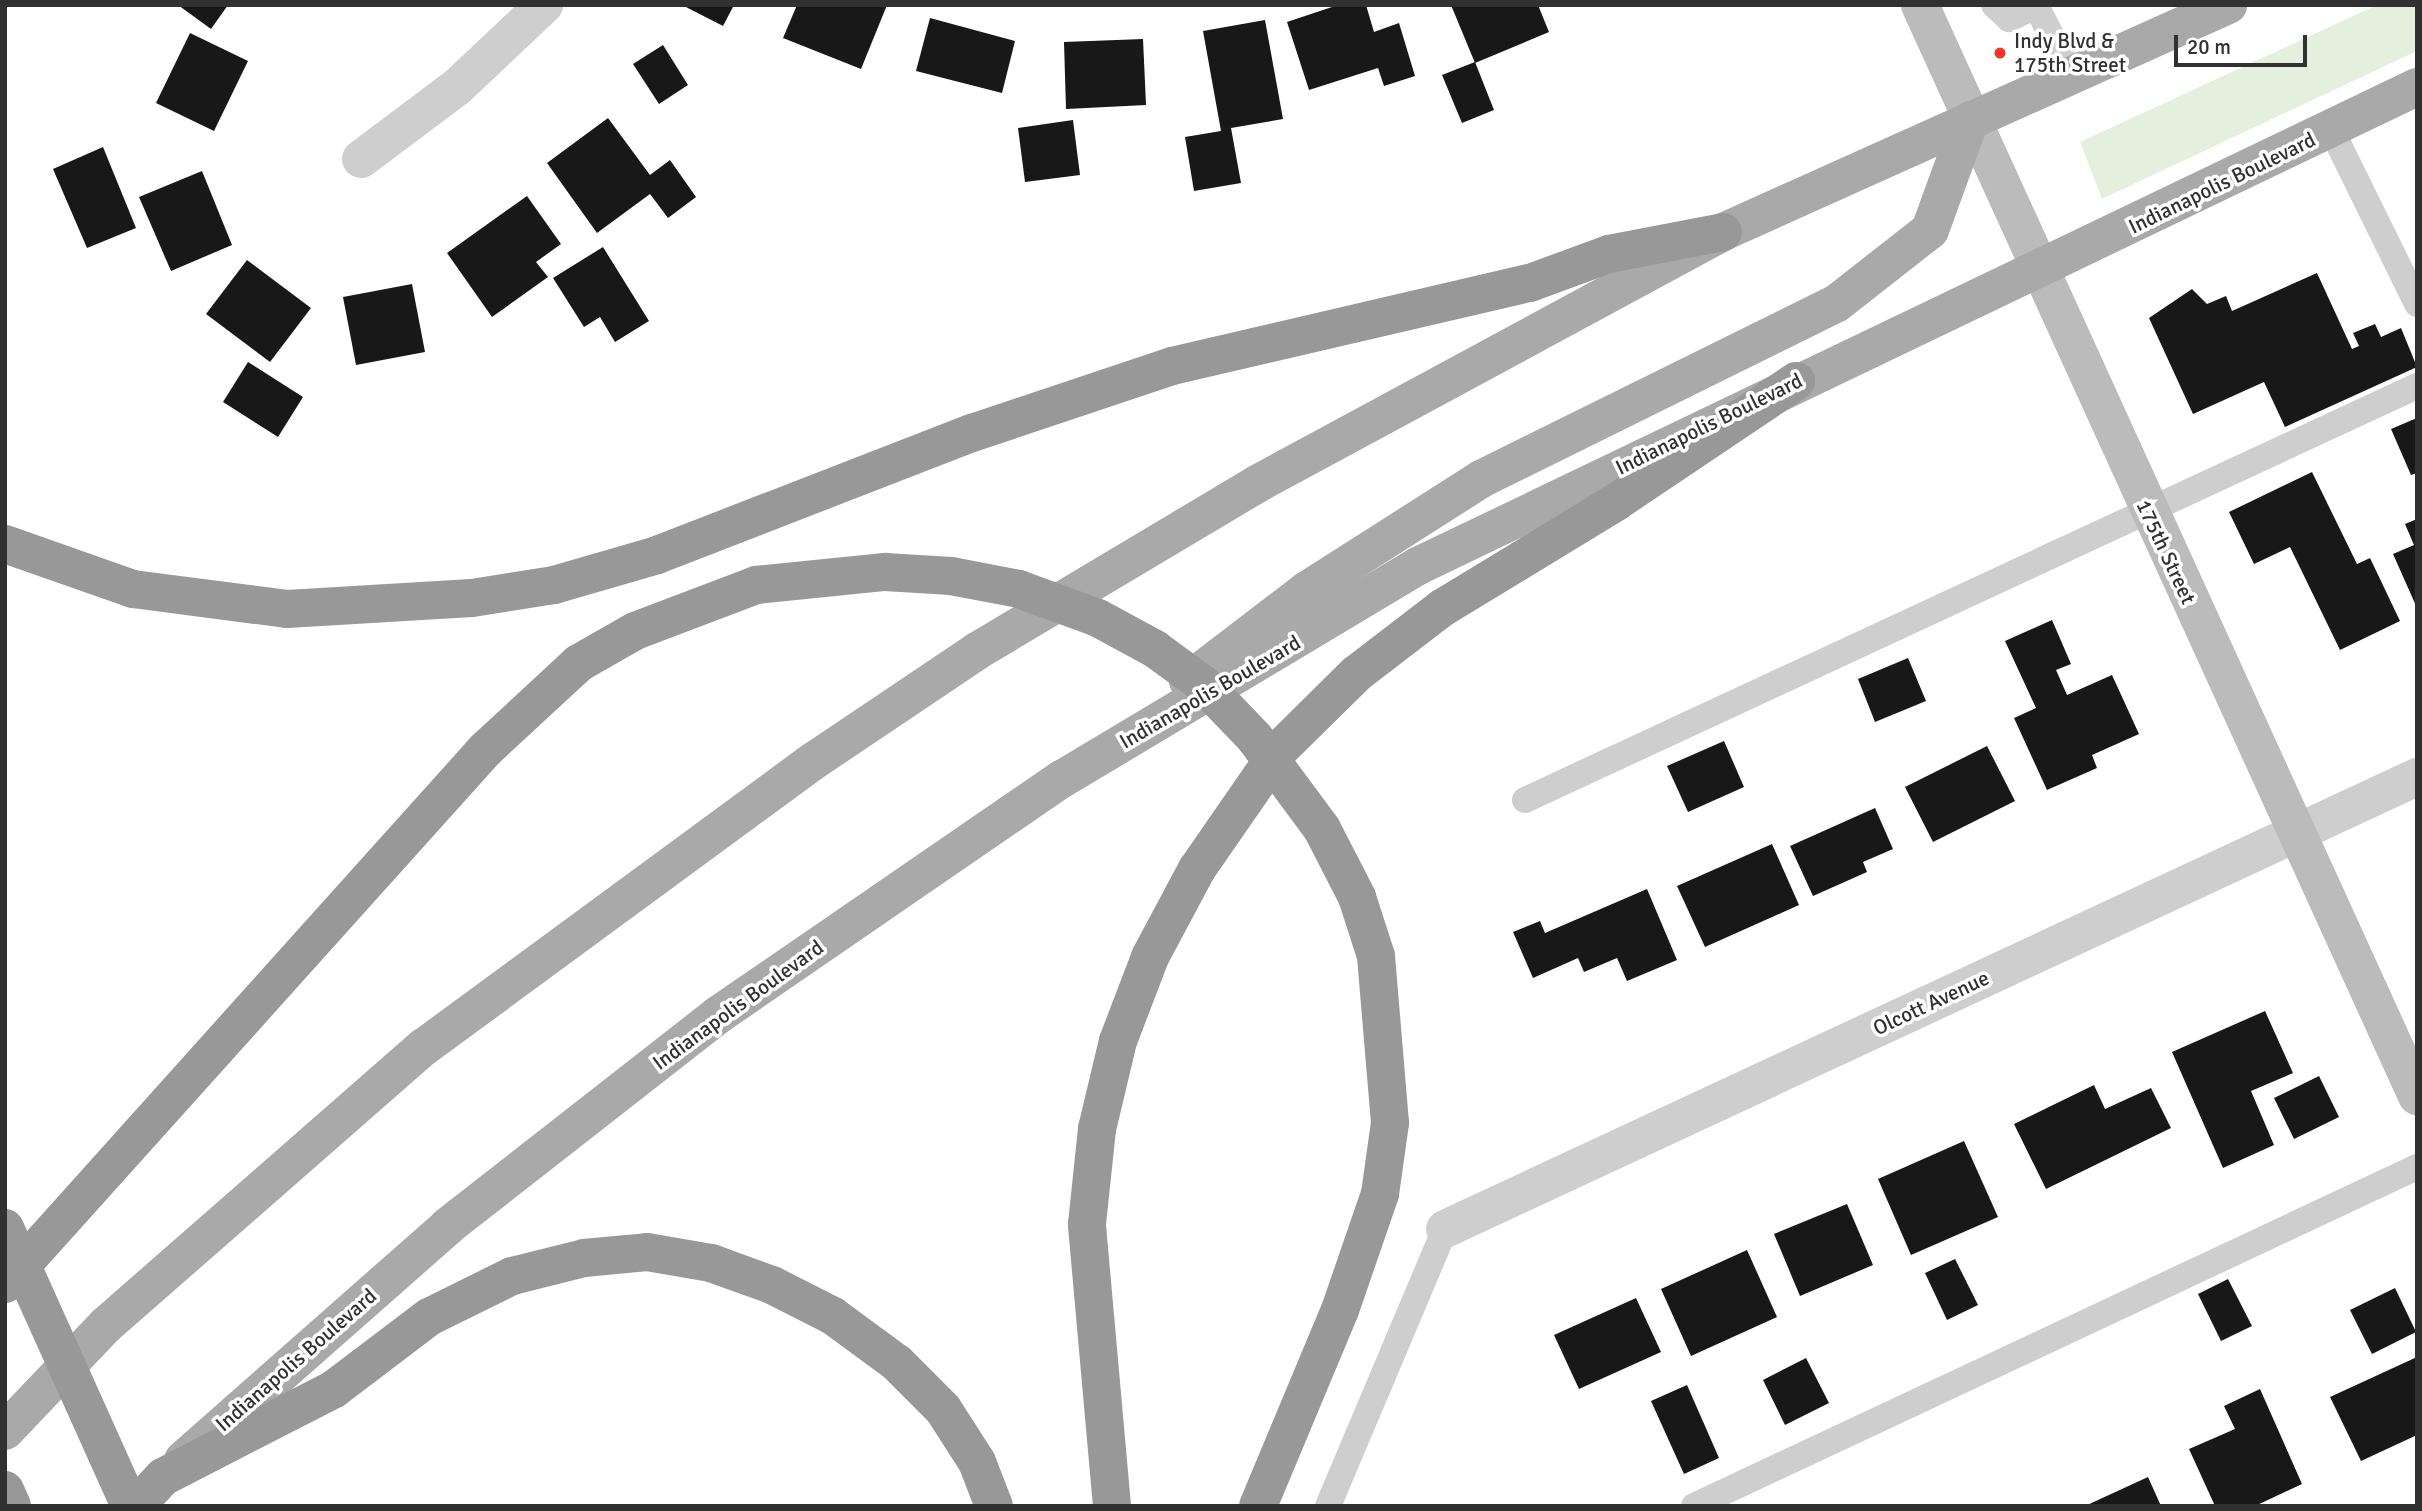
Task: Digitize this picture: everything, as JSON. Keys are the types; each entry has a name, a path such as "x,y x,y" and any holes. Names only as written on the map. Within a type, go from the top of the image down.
{"highway":[{"path":"5,544 133,589 287,609 472,598 554,585 657,555 972,433 1172,366 1530,283 1609,254 1723,232"},
{"path":"1112,1506 1091,1317 1087,1224 1097,1129 1118,1041 1150,957 1197,869 1280,749 1356,674 1443,608 1796,381"},
{"path":"5,1284 485,750 579,663 635,631 756,585 885,572 951,576 1019,589 1098,618 1155,649 1203,684 1254,737 1322,829 1357,897 1376,956 1390,1123 1380,1194 1340,1310 1258,1506"},
{"path":"5,1228 130,1506"},
{"path":"163,1477 334,1389 429,1317 512,1276 584,1258 647,1252 711,1263 772,1285 875,1347 943,1409 977,1462 994,1506"},
{"name":"Indianapolis Boulevard","path":"136,1506 163,1477"},
{"path":"5,1490 12,1506"}],"main road":[{"path":"5,1431 106,1325 414,1055 815,760 977,651 1257,484 1723,232 2072,75 2208,9"},
{"name":"Indianapolis Boulevard","path":"163,1477 448,1226 718,1015 1062,779 1418,566 1796,381 2038,274 2417,87"},
{"path":"1062,779 1307,590 1481,479 1837,303 1930,230 1970,120"}],"street":[{"path":"361,159 457,87 544,5"},
{"name":"175th Street","path":"1920,5 2038,274 2417,1097"},
{"name":"Olcott Avenue","path":"1445,1229 2417,777"}],"lane":[{"path":"1994,5 2009,19 2037,6 2072,75"},
{"path":"2331,129 2417,304"},
{"path":"1525,800 2417,386"},
{"path":"1694,1506 2417,1167"},
{"path":"1328,1506 1445,1229"}],"green space":[{"path":"2377,5 2417,5 2417,51 2102,199 2080,142"}],"building":[{"path":"178,5 228,5 211,29"},
{"path":"682,5 734,5 723,26"},
{"path":"797,5 887,5 861,69 783,38"},
{"path":"1338,5 1366,5 1374,32 1399,23 1415,76 1384,86 1378,68 1309,90 1287,22"},
{"path":"1451,5 1538,5 1549,32 1475,63"},
{"path":"930,18 1015,41 1002,93 916,71"},
{"path":"1265,20 1283,119 1231,128 1241,183 1194,191 1185,137 1221,131 1203,31"},
{"path":"190,33 248,61 214,131 156,103"},
{"path":"1143,39 1146,105 1066,109 1064,42"},
{"path":"663,45 688,85 659,104 633,64"},
{"path":"1475,62 1494,110 1462,123 1442,75"},
{"path":"608,118 650,175 670,160 696,197 668,218 650,194 597,233 547,163"},
{"path":"1073,120 1080,175 1025,182 1018,128"},
{"path":"103,147 136,228 87,248 53,169"},
{"path":"202,171 232,245 171,271 139,197"},
{"path":"527,196 561,244 536,262 548,277 492,317 447,253"},
{"path":"603,247 649,321 615,342 600,317 584,327 553,278"},
{"path":"247,260 311,308 270,362 206,314"},
{"path":"2317,273 2352,349 2359,346 2353,333 2375,324 2381,337 2401,328 2417,367 2285,427 2264,382 2193,414 2149,318 2192,289 2207,304 2226,296 2232,311"},
{"path":"412,284 425,352 356,365 343,297"},
{"path":"248,362 303,397 278,437 223,402"},
{"path":"2417,418 2417,473 2411,475 2391,429"},
{"path":"2312,472 2357,564 2370,558 2400,621 2340,650 2290,547 2254,564 2229,512"},
{"path":"2417,519 2417,608 2393,554 2414,545 2405,524"},
{"path":"2052,620 2071,664 2056,670 2067,695 2112,675 2139,734 2092,755 2097,768 2047,790 2014,718 2036,708 2005,641"},
{"path":"1908,658 1926,701 1875,722 1858,679"},
{"path":"1724,741 1744,787 1688,812 1667,766"},
{"path":"1987,746 2015,801 1933,842 1905,787"},
{"path":"1875,808 1893,849 1863,862 1867,872 1813,896 1790,846"},
{"path":"1772,844 1799,905 1705,947 1677,886"},
{"path":"1647,889 1677,960 1627,981 1617,958 1584,972 1578,958 1533,978 1513,932 1540,921 1545,933"},
{"path":"2265,1011 2293,1073 2251,1091 2274,1145 2223,1168 2172,1052"},
{"path":"2319,1076 2339,1117 2294,1139 2274,1098"},
{"path":"2094,1085 2105,1109 2151,1088 2171,1128 2046,1189 2014,1124"},
{"path":"1964,1141 1998,1217 1911,1255 1878,1179"},
{"path":"1847,1204 1873,1265 1800,1296 1774,1234"},
{"path":"1747,1250 1777,1317 1691,1356 1661,1289"},
{"path":"1955,1259 1978,1305 1947,1320 1925,1273"},
{"path":"2228,1279 2252,1326 2221,1341 2198,1294"},
{"path":"2395,1288 2416,1332 2372,1354 2350,1310"},
{"path":"1636,1298 1661,1352 1579,1389 1554,1335"},
{"path":"2417,1357 2417,1435 2361,1461 2330,1397"},
{"path":"1806,1358 1829,1403 1785,1425 1763,1380"},
{"path":"1687,1385 1719,1458 1684,1474 1651,1401"},
{"path":"2260,1389 2302,1484 2255,1506 2215,1506 2189,1449 2235,1429 2224,1406"},
{"path":"2148,1477 2161,1506 2085,1506"}],"place":[{"name":"Indy Blvd & 175th Street","path":"2000,53"}]}
